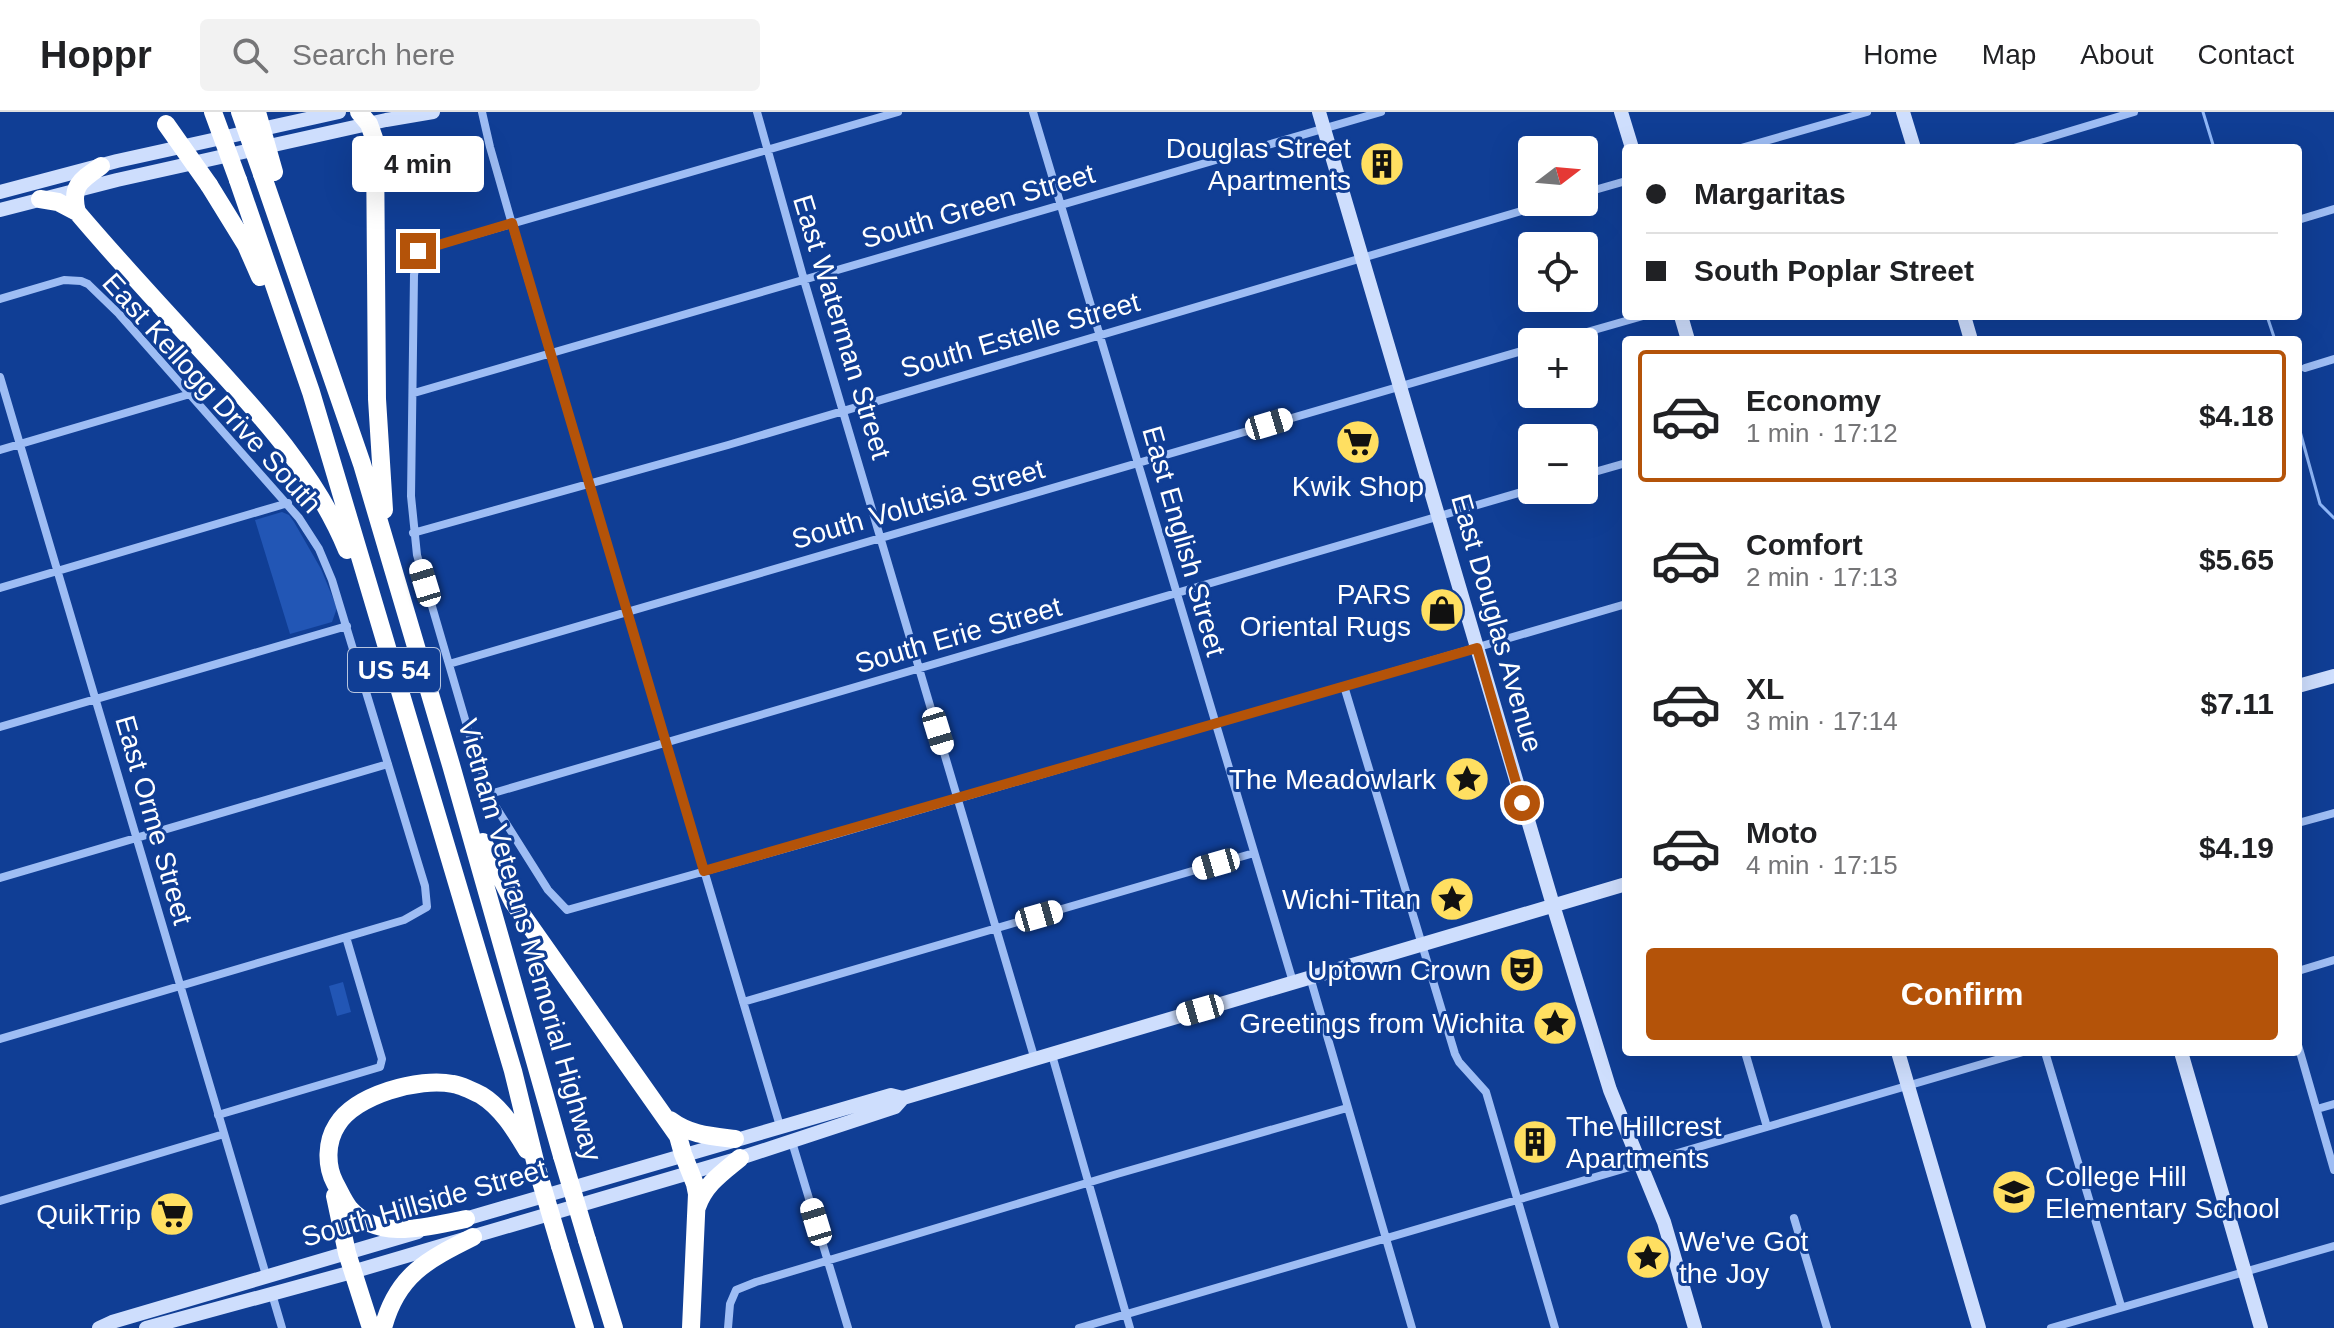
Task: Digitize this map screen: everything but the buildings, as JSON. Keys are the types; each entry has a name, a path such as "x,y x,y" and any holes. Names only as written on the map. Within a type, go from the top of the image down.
{"highway":[{"name":"Vietnam Veterans Memorial Highway","path":"213,112 311,392 513,1071 536,1165 585,1328"},
{"path":"240,112 268,173"},
{"path":"257,112 268,173"},
{"path":"161,118 209,185 246,245 311,392"},
{"path":"372,124 377,399 384,508 397,584"},
{"path":"77,212 75,190 85,177 101,166"},
{"name":"Vietnam Veterans Memorial Highway","path":"268,173 298,274 358,450 614,1328"},
{"path":"40,199 58,202 77,212 249,403 308,476 336,522 380,626"},
{"path":"451,765 488,855 513,902 678,1136 695,1184 697,1210 691,1328"},
{"path":"371,1328 350,1262 330,1175 328,1151 337,1125 356,1106 381,1093 419,1084 452,1084 481,1095 507,1117 536,1165"},
{"path":"667,1118 697,1135 735,1139"},
{"path":"697,1210 702,1194 711,1183 740,1158"},
{"path":"330,1175 349,1208 364,1221 381,1228 411,1229 466,1219"},
{"path":"383,1328 398,1288 412,1273 433,1257 473,1237"},
{"path":"573,1294 576,1328"}],"main road":[{"path":"0,192 339,112"},
{"path":"0,210 75,190 433,112"},
{"name":"East Douglas Avenue","path":"1319,112 1610,1090 1664,1222 1695,1328"},
{"path":"1621,112 1631,144"},
{"path":"1903,112 1913,144"},
{"path":"2302,685 2334,676"},
{"name":"South Hillside Street","path":"146,1328 272,1294 466,1219 780,1126 891,1095 903,1098 1035,1060 1622,885"},
{"path":"1899,1056 1979,1328"},
{"path":"2182,1056 2261,1328"},
{"name":"South Hillside Street","path":"99,1328 266,1275 473,1237 792,1142 895,1107 903,1098"}],"street":[{"path":"482,112 512,223 780,1126"},
{"name":"East Waterman Street","path":"757,112 1035,1060"},
{"path":"898,112 418,251 414,275 411,453 413,533 417,555 474,750 490,794 548,890 567,910 1622,605"},
{"name":"East English Street","path":"1033,112 1293,982"},
{"name":"South Green Street","path":"414,393 1381,112"},
{"path":"1755,144 1867,112"},
{"path":"2027,144 2134,112"},
{"path":"1598,189 1622,182"},
{"path":"2302,219 2334,209"},
{"name":"South Estelle Street","path":"413,533 1518,212"},
{"name":"East Kellogg Drive South","path":"0,299 64,280 88,284 288,503 327,565 425,886 427,907 404,920 346,937"},
{"path":"1598,329 1629,320"},
{"name":"South Volutsia Street","path":"449,664 1518,352"},
{"path":"2305,368 2334,359"},
{"name":"East Orme Street","path":"0,377 266,1275"},
{"path":"0,450 190,394"},
{"path":"1598,471 1622,464"},
{"name":"South Erie Street","path":"490,794 1518,493"},
{"path":"0,588 288,503"},
{"path":"0,727 347,626"},
{"path":"1344,686 1455,1054 1486,1092 1555,1328"},
{"path":"0,878 388,764"},
{"path":"2302,822 2334,813"},
{"path":"743,1002 1254,853"},
{"path":"0,1039 346,937 382,1059 380,1067 218,1115"},
{"path":"2302,970 2334,960"},
{"path":"1310,977 1412,1328"},
{"path":"1052,1055 1130,1328"},
{"path":"1746,1056 1767,1127"},
{"path":"1079,1328 2009,1056"},
{"path":"2046,1056 2121,1306"},
{"path":"2301,1056 2334,1170"},
{"path":"2317,1109 2334,1104"},
{"path":"728,1328 730,1304 736,1290 756,1282 1347,1108"},
{"path":"0,1201 224,1134"},
{"path":"792,1142 848,1328"},
{"path":"1794,1218 1827,1328"},
{"path":"2051,1328 2334,1246"},
{"path":"272,1294 282,1328"}],"shaded area":[{"path":"282,512 294,522 321,569 337,608 332,622 290,634 255,520"},
{"path":"343,982 351,1012 337,1016 329,986"}],"waterway":[{"path":"2203,112 2213,144"},
{"path":"2268,320 2274,336"},
{"path":"2302,439 2320,504 2334,518"}],"place":[{"name":"Douglas Street Apartments","path":"1382,164"},
{"name":"Kwik Shop","path":"1358,442"},
{"name":"PARS Oriental Rugs","path":"1442,610"},
{"name":"The Meadowlark","path":"1467,779"},
{"name":"Wichi-Titan","path":"1452,899"},
{"name":"Uptown Crown","path":"1522,970"},
{"name":"Greetings from Wichita","path":"1555,1023"},
{"name":"The Hillcrest Apartments","path":"1535,1142"},
{"name":"College Hill Elementary School","path":"2014,1192"},
{"name":"QuikTrip","path":"172,1214"},
{"name":"We've Got the Joy","path":"1648,1257"}],"route":[{"path":"418,251 512,223 704,871 1477,648 1522,803"}]}
